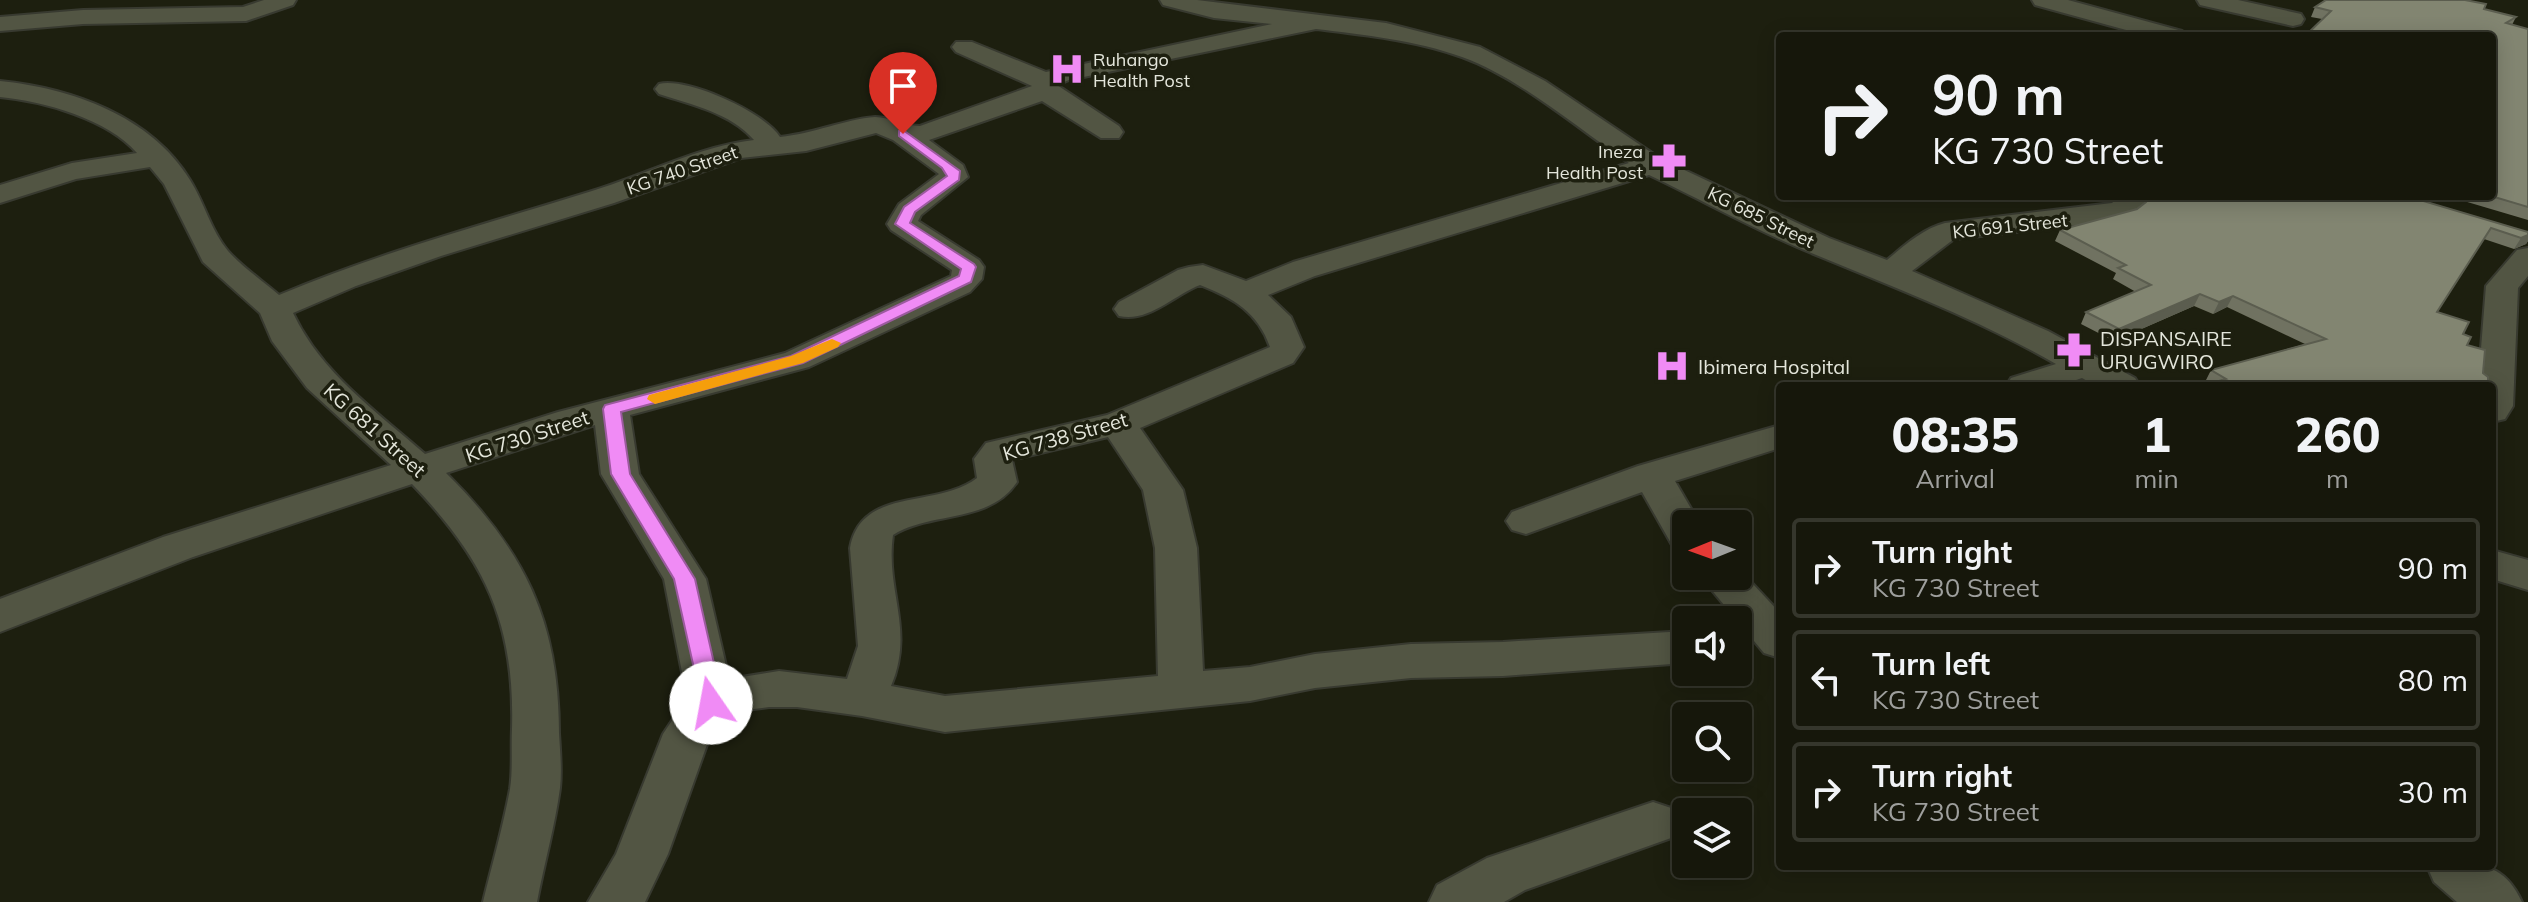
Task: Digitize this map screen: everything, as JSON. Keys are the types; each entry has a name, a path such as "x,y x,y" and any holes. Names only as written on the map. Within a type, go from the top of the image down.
{"street":[{"path":"0,24 83,17 246,14 285,0"},
{"name":"KG 685 Street","path":"1171,0 1214,11 1323,21 1420,37 1472,52 1536,86 1651,165 1818,245 1891,273 2087,365 2115,382"},
{"path":"2043,0 2159,32"},
{"path":"2208,0 2291,28"},
{"path":"2279,0 2291,28"},
{"name":"KG 740 Street","path":"275,309 345,279 430,249 562,211 737,150 806,143 877,125 903,134 922,134 1028,98 1062,74 1323,21"},
{"path":"964,47 1045,86 1110,132"},
{"name":"KG 681 Street","path":"0,89 31,92 65,101 119,126 141,140 177,181 214,255 275,309 289,341 320,380 458,508 495,558 525,624 536,685 535,787 510,902"},
{"path":"668,89 732,111 763,131 771,146"},
{"name":"KG 730 Street","path":"0,616 178,547 611,409 797,360 966,279 968,267 902,224 909,210 954,177 947,165 903,134"},
{"path":"0,194 72,171 157,158"},
{"path":"1131,309 1189,277 1203,275 1246,292 1304,269 1651,165"},
{"name":"KG 691 Street","path":"1891,273 1945,232 2110,213 2121,211 2132,200"},
{"path":"2496,401 2514,307 2502,286 2523,240"},
{"name":"KG 738 Street","path":"862,698 880,649 880,622 869,545 874,530 885,521 968,501 988,491 997,482 993,459 999,451 1118,424 1281,356 1287,347 1279,324 1246,292"},
{"path":"2036,382 2087,365"},
{"path":"611,409 620,474 685,579 711,703"},
{"path":"1118,424 1163,490 1176,548 1181,691"},
{"path":"1526,521 1652,475 1776,437"},
{"path":"1652,475 1672,510"},
{"path":"2496,565 2528,575"},
{"path":"1730,590 1765,642"},
{"path":"615,902 636,871 698,715 711,703 741,694 787,689 862,698 945,714 1250,684 1315,671 1411,661 1503,659 1672,648"},
{"path":"1456,902 1506,874 1653,823"},
{"path":"2458,870 2495,902"}],"building":[{"path":"2326,0 2465,0 2486,4 2484,9 2516,17 2506,23 2528,29 2528,207 2496,197 2496,32 2309,32 2331,11 2315,7"},
{"path":"2420,200 2528,232 2521,238 2491,228 2437,312 2469,322 2463,334 2471,337 2467,345 2485,350 2483,373 2488,377 2488,382 2215,382 2226,379 2211,370 2326,339 2233,296 2219,302 2200,294 2119,329 2086,312 2151,285 2118,268 2126,265 2060,230 2137,209 2146,202"}],"slow traffic":[{"path":"655,399 797,360 832,343"}],"place":[{"name":"Ruhango Health Post","path":"1067,69"},
{"name":"Ineza Health Post","path":"1669,161"},
{"name":"DISPANSAIRE URUGWIRO","path":"2074,350"},
{"name":"Ibimera Hospital","path":"1672,366"}],"route":[{"path":"711,703 685,579 620,474 611,409 797,360 966,279 968,267 902,224 909,210 954,177 947,165 903,134"}]}
